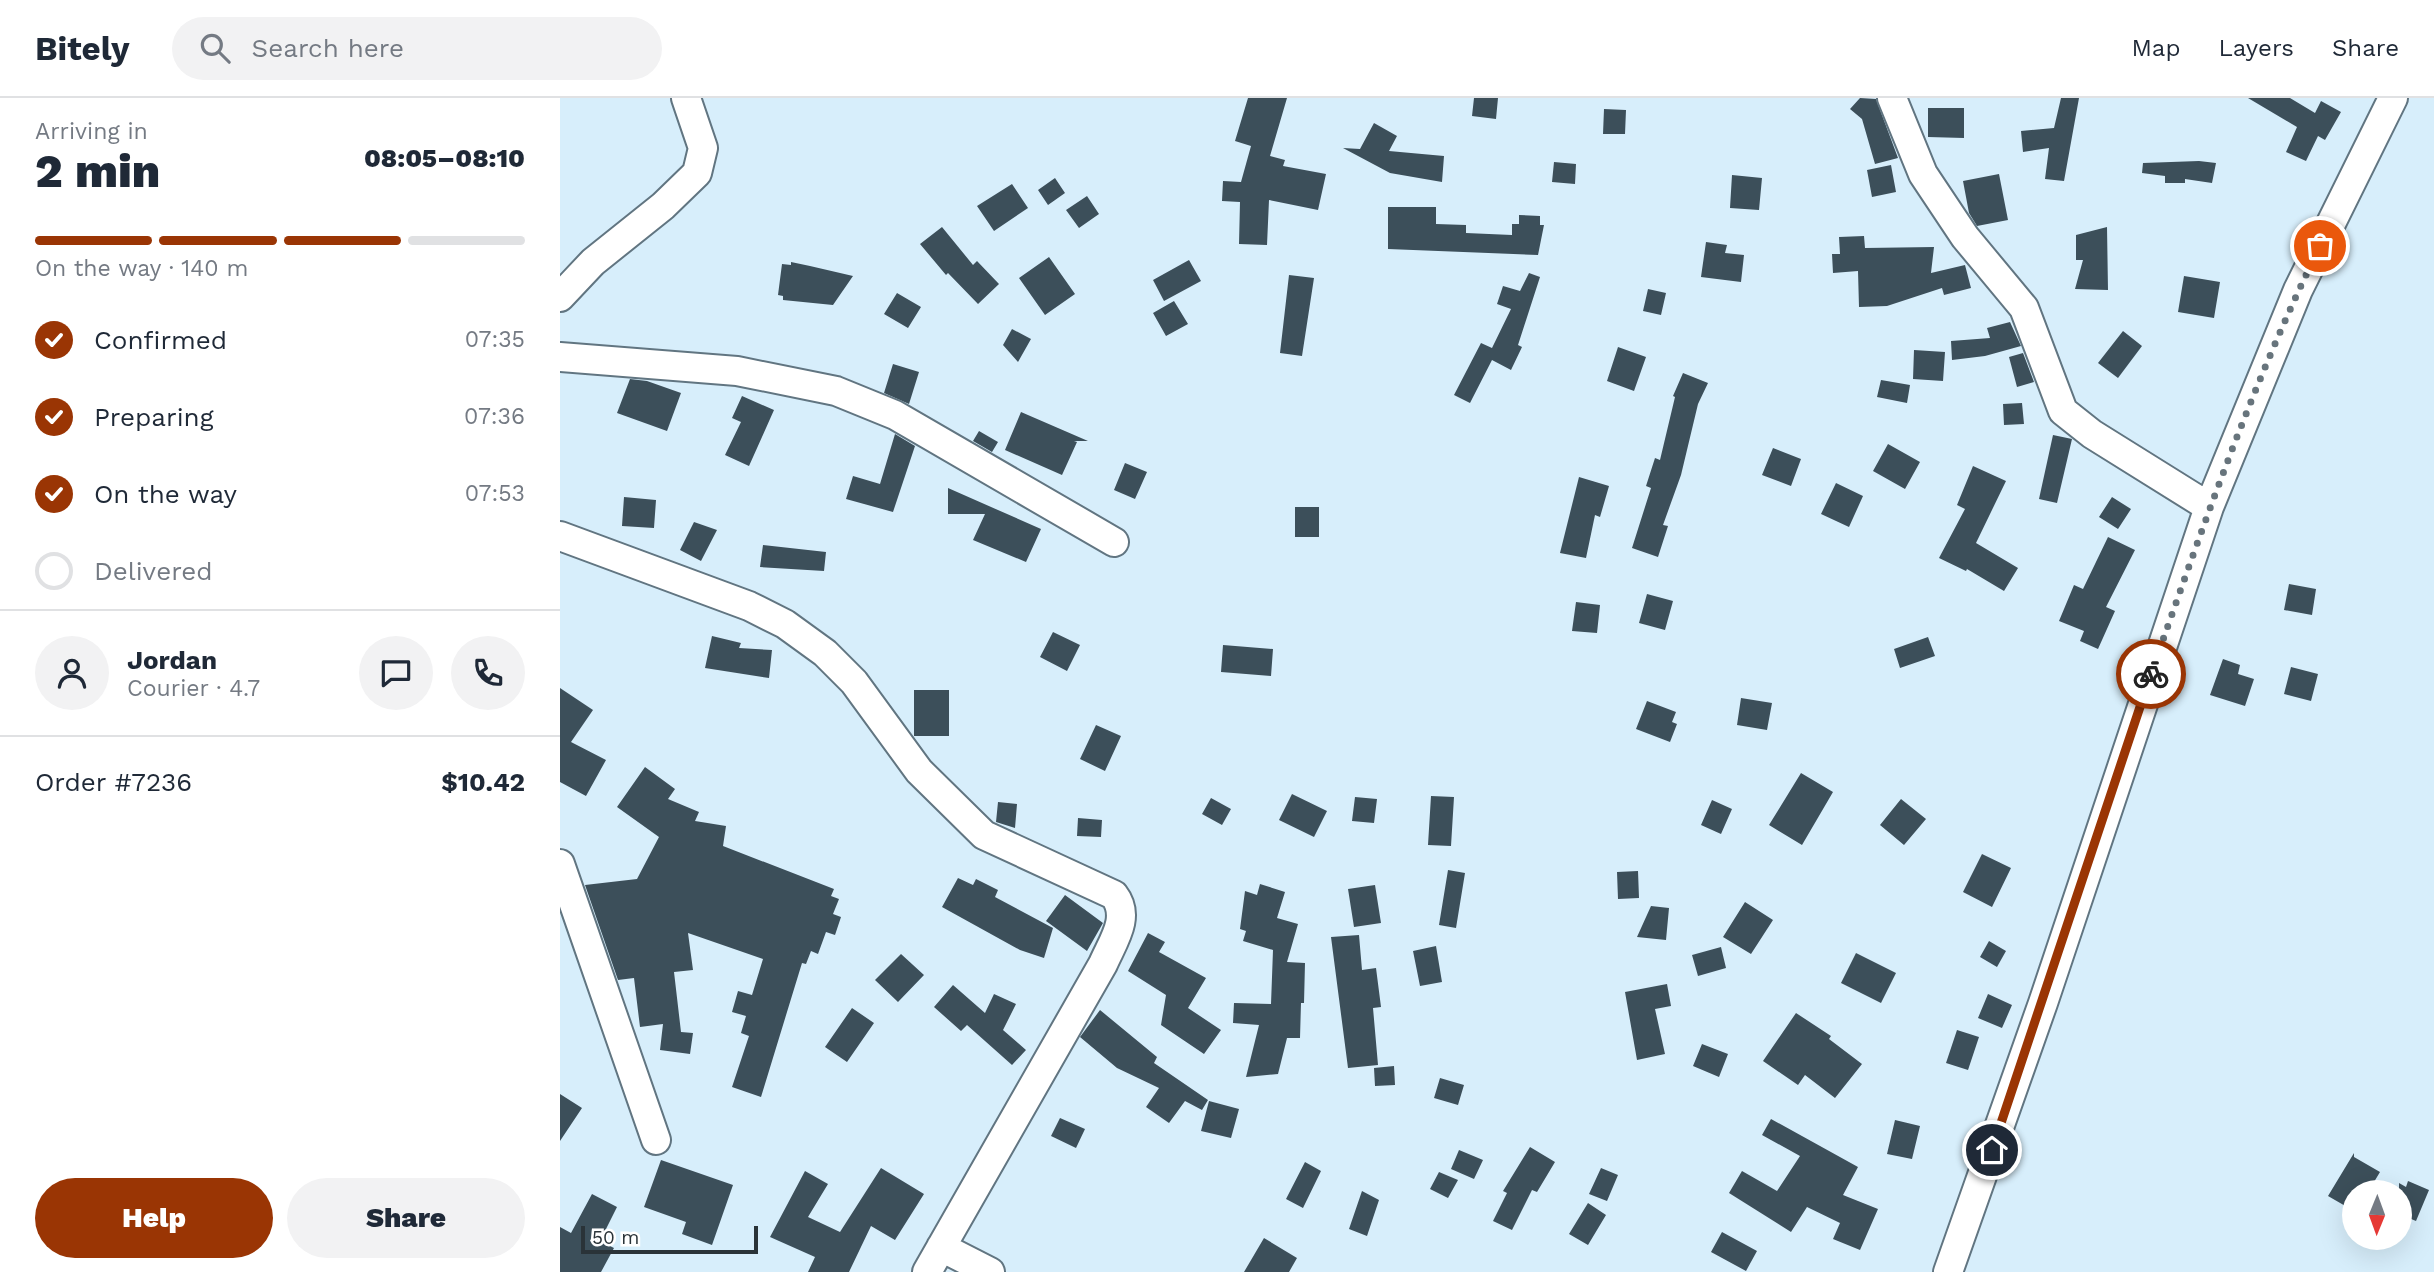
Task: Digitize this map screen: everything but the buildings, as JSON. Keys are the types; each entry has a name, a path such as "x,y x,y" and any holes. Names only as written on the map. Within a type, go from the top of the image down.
{"street":[{"path":"560,296 593,262 663,206 697,173 703,148 687,98"},
{"path":"1892,98 1923,174 1965,237 2024,308 2063,411 2092,434 2209,507"},
{"path":"1948,1272 2043,1003 2209,507 2298,290 2393,98"},
{"path":"560,357 737,371 836,391 895,415 1114,542"},
{"path":"560,536 749,606 785,624 825,653 854,682 919,771 984,835 1114,895 1122,906 1122,922 1103,964 927,1272"},
{"path":"560,864 656,1140"},
{"path":"941,1247 990,1272"}],"way so far":[{"path":"2151,674 2209,507 2298,290 2320,246"}],"route":[{"path":"1992,1150 2151,674"}]}
